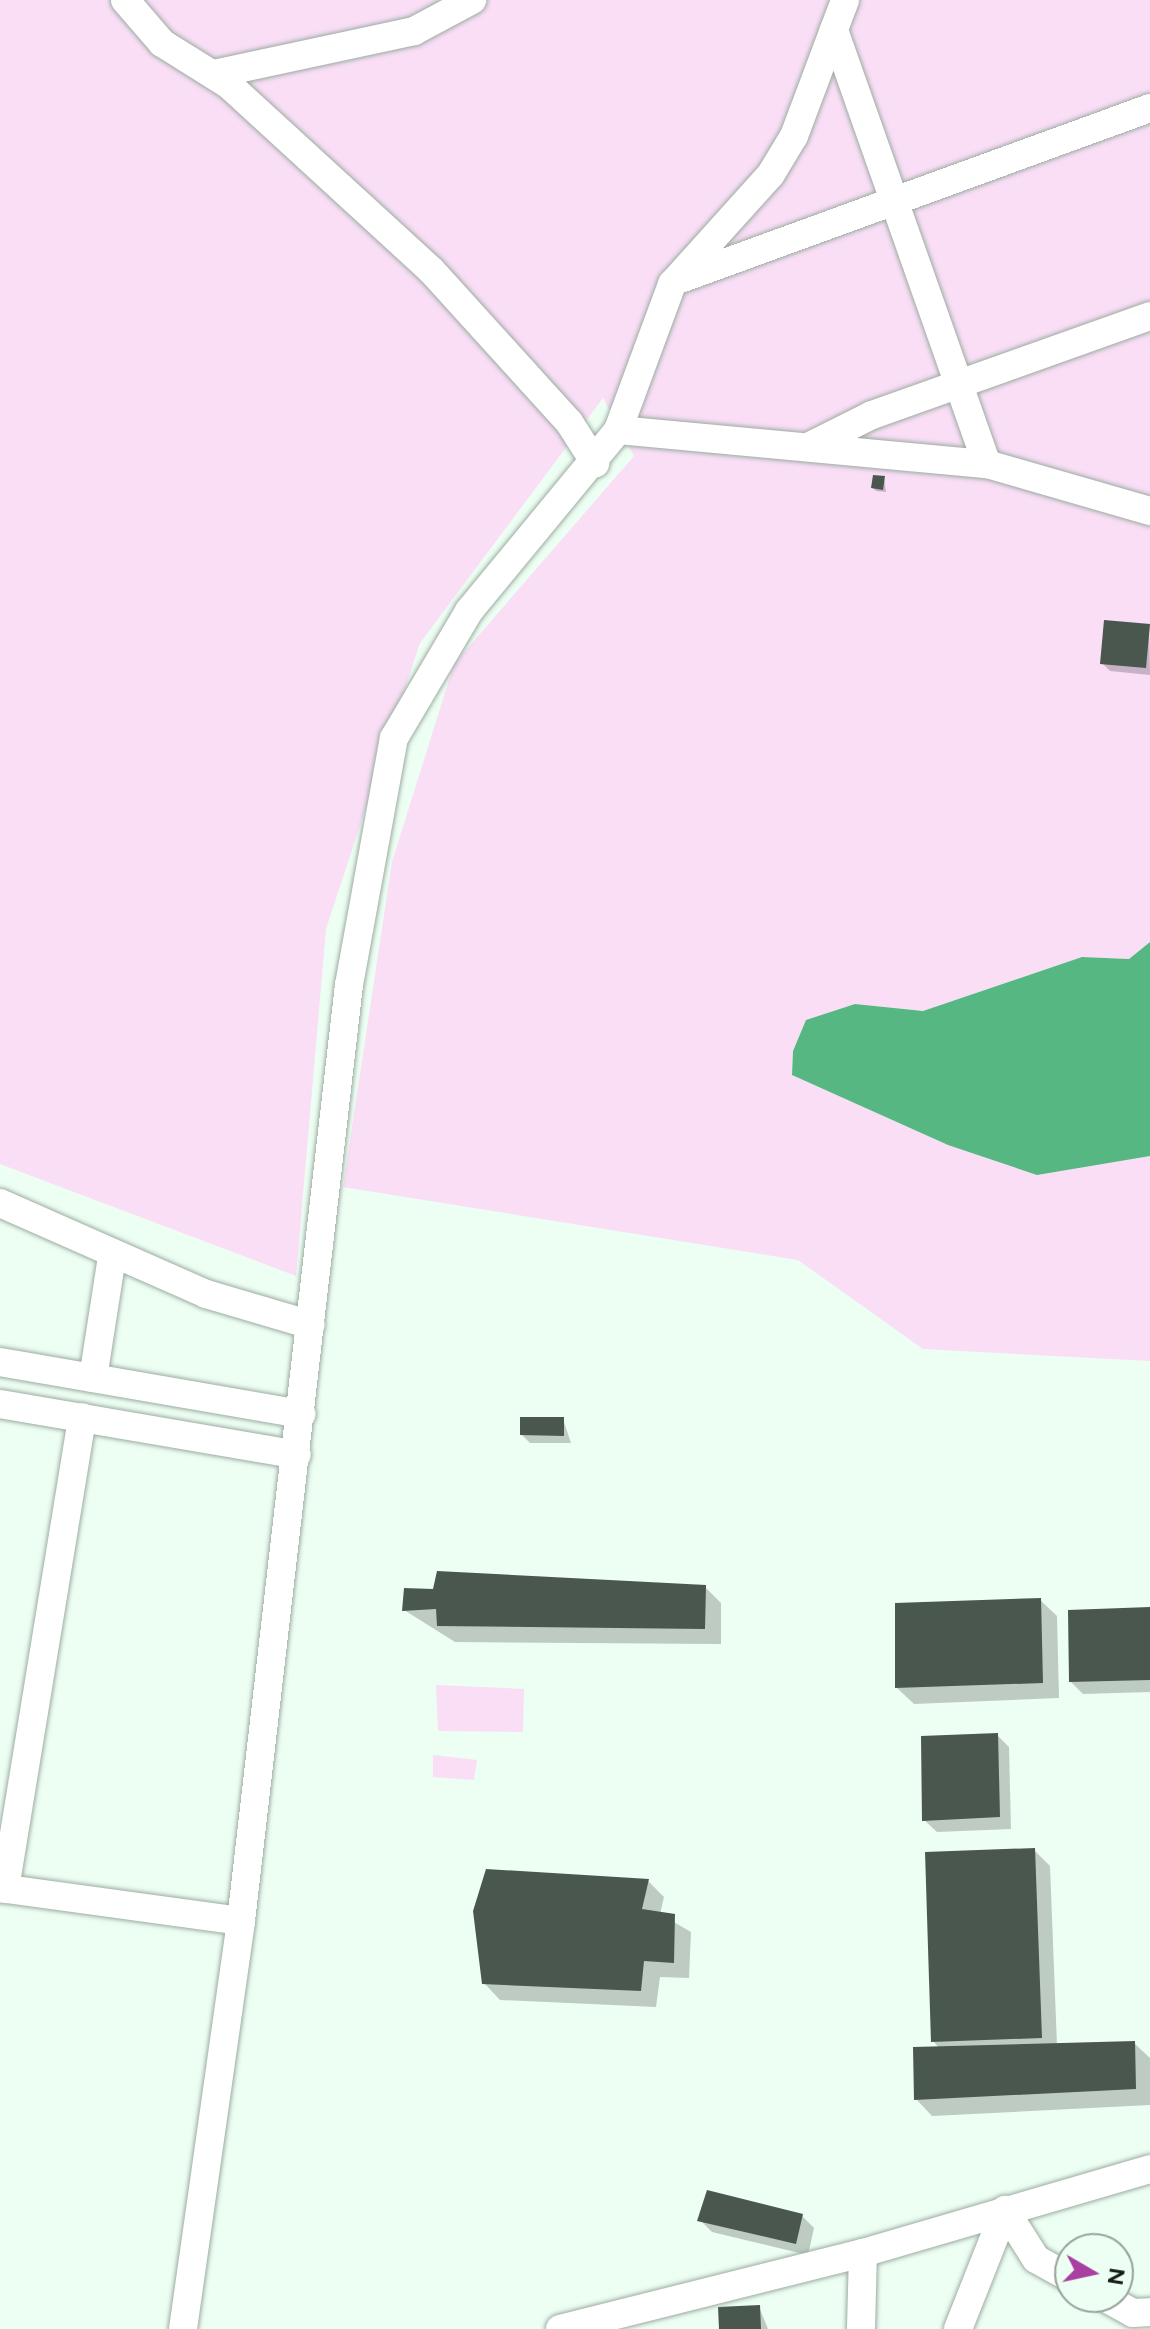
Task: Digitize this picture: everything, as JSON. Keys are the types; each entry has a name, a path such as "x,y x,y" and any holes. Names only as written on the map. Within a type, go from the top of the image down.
{"street":[{"path":"125,0 173,52 214,74 431,270 569,422 595,463"},
{"path":"214,74 414,31 472,0"},
{"path":"845,9 890,197 987,464"},
{"path":"183,2329 241,1921 302,1414 349,985 394,738 469,611 595,463 618,430 672,284 771,174 810,103 845,9"},
{"path":"672,284 890,197 1150,108"},
{"path":"808,448 956,385 1150,316"},
{"path":"618,430 987,464 1150,511"},
{"path":"0,1203 112,1256 311,1325"},
{"path":"93,1378 112,1256"},
{"path":"0,1362 302,1414"},
{"path":"0,1404 297,1455"},
{"path":"82,1417 3,1888 241,1921"},
{"path":"560,2329 623,2320 1150,2169"},
{"path":"1005,2210 1036,2259 1054,2269"},
{"path":"958,2329 1005,2210"},
{"path":"861,2329 863,2253"}],"shaded area":[{"path":"0,0 1150,0 1150,942 1129,959 1082,957 923,1011 855,1004 807,1020 793,1051 792,1075 948,1145 1114,1160 1150,1156 1150,1361 923,1349 798,1260 343,1187 392,862 454,664 634,456 603,398 420,643 326,929 296,1276 0,1164"},
{"path":"1150,942 1150,1156 1037,1175 948,1145 792,1075 793,1051 806,1020 855,1004 923,1011 1082,957 1129,959"},
{"path":"436,1685 524,1689 523,1732 438,1731"},
{"path":"433,1755 477,1760 474,1780 433,1777"}],"building":[{"path":"873,475 885,476 883,490 871,488"},
{"path":"1104,620 1150,624 1146,668 1100,664"},
{"path":"520,1417 564,1417 564,1436 520,1435"},
{"path":"437,1571 706,1585 705,1629 437,1626 436,1609 402,1611 404,1588 433,1589"},
{"path":"1041,1598 1043,1683 895,1688 895,1603"},
{"path":"1150,1607 1150,1680 1069,1682 1068,1610"},
{"path":"998,1733 1000,1817 922,1821 921,1736"},
{"path":"1035,1848 1042,2038 931,2042 925,1852"},
{"path":"486,1869 649,1879 642,1909 675,1914 674,1963 644,1961 641,1991 482,1984 473,1911"},
{"path":"1135,2041 1136,2089 914,2100 913,2047"},
{"path":"707,2190 803,2214 796,2244 697,2221"},
{"path":"760,2305 761,2329 719,2329 718,2307"}]}
